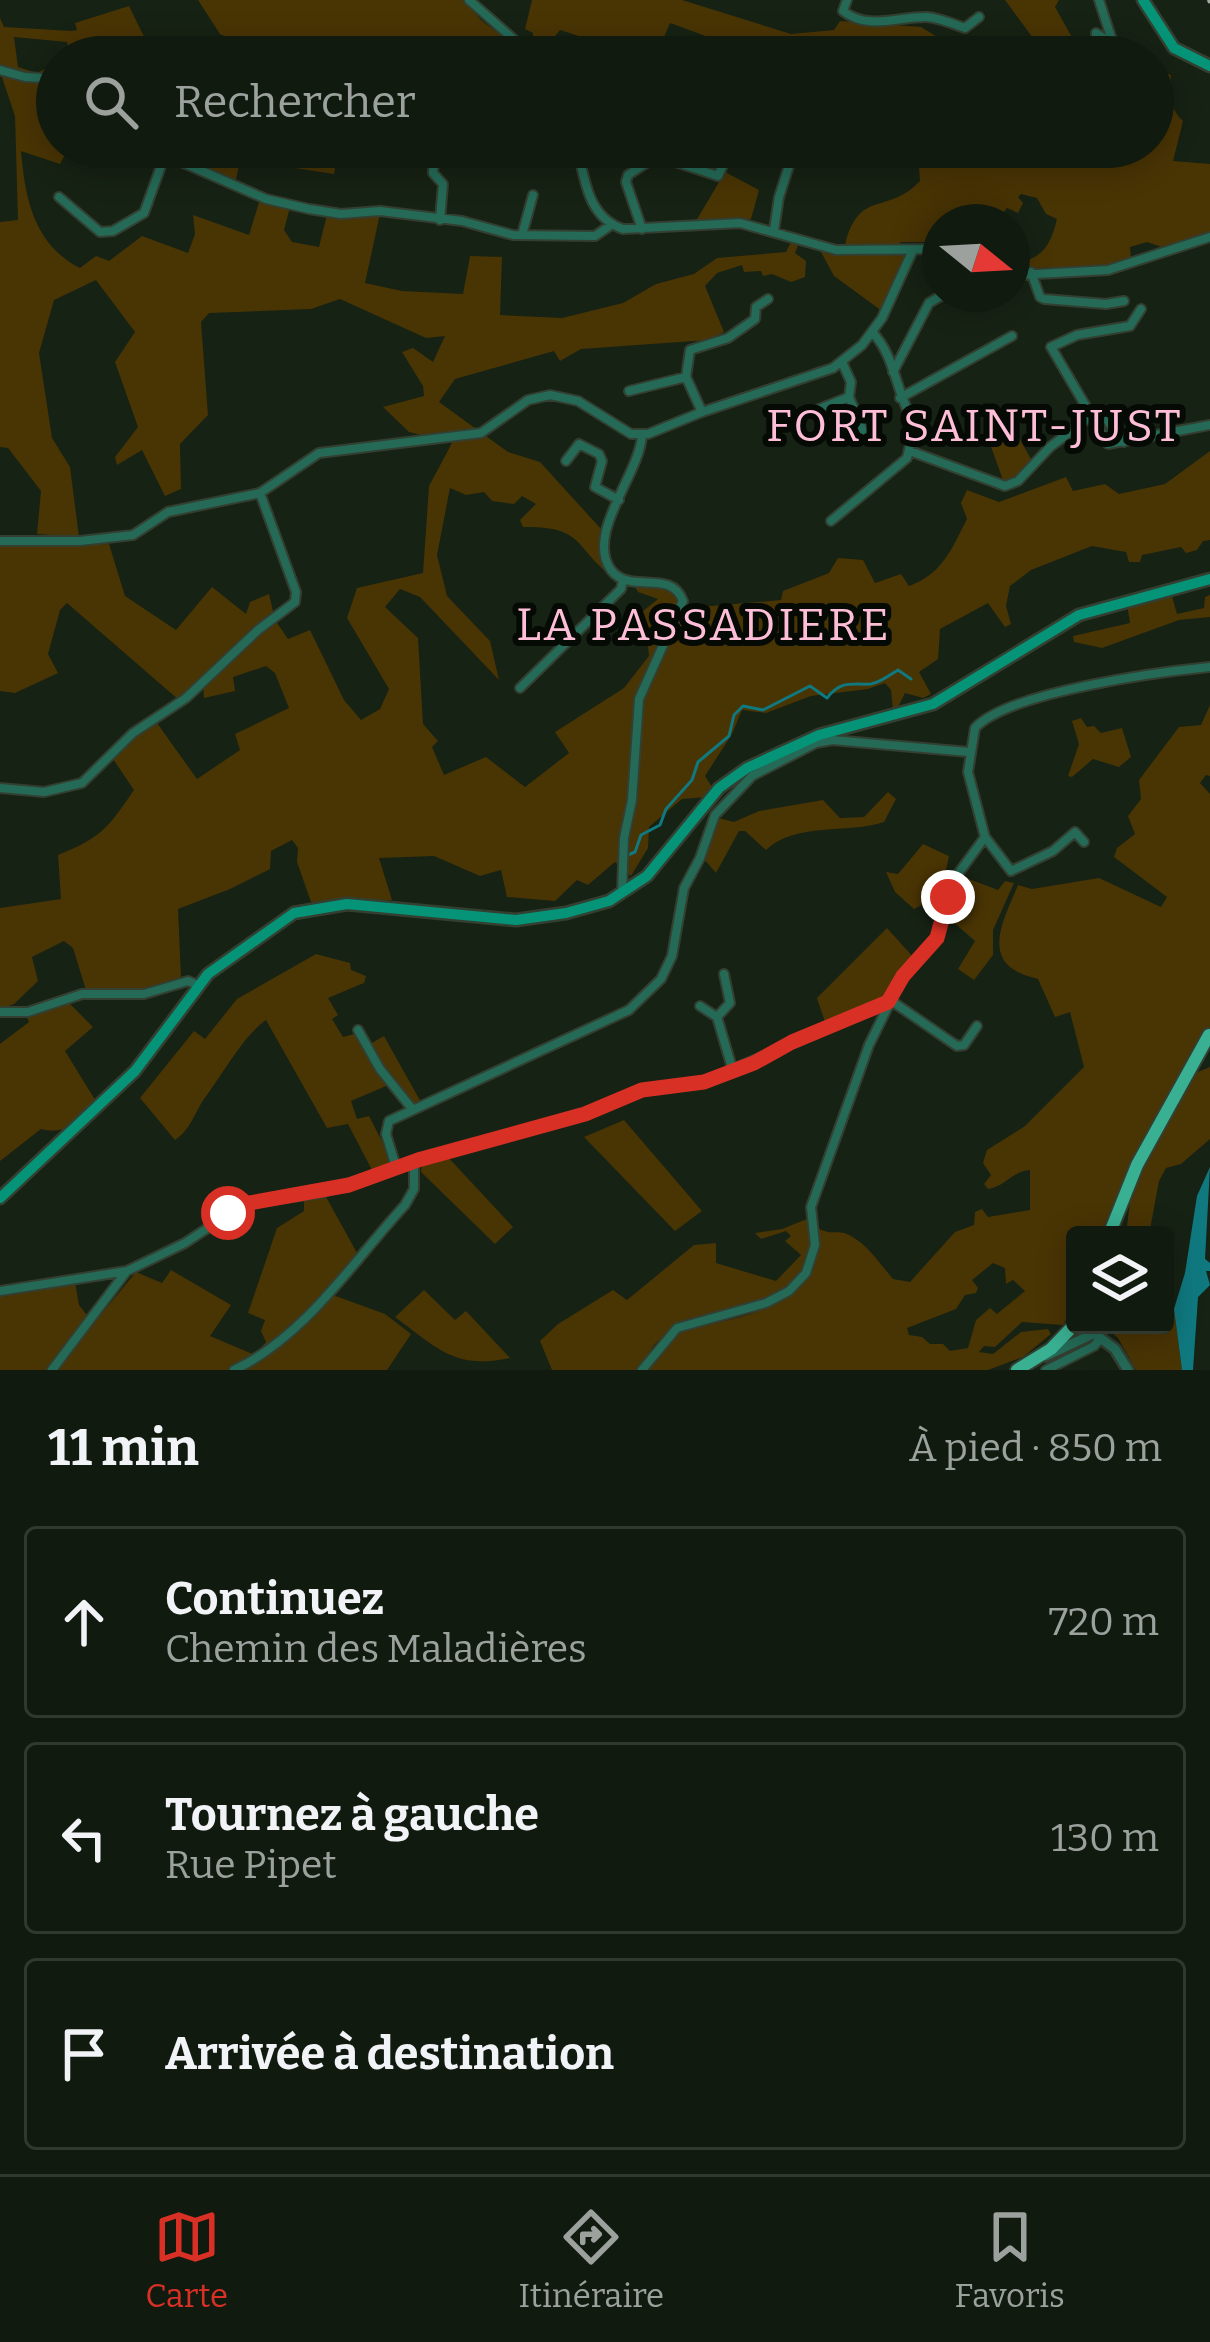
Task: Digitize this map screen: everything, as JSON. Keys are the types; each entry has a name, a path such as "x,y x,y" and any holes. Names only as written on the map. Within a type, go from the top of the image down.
{"main road":[{"path":"1143,0 1166,36"},
{"path":"1174,48 1210,66"},
{"path":"0,1198 135,1071 198,985 273,926 307,909 347,904 525,920 585,909 622,894 646,876 726,781 814,740 933,704 1079,615 1210,579"},
{"path":"1113,1226 1137,1166 1209,1035"},
{"path":"1017,1370 1041,1365 1070,1334"}],"street":[{"path":"469,0 511,36"},
{"path":"847,0 843,11 858,19 888,22 924,17 965,28 979,17"},
{"path":"1099,0 1110,36"},
{"path":"0,70 36,78"},
{"path":"58,197 100,232 113,231 144,213 160,168"},
{"path":"196,168 278,203 341,214 380,211 463,221 523,236 595,236 611,225"},
{"path":"433,168 443,184 440,220"},
{"path":"583,168 592,204 611,225 642,229 740,223 836,250 922,251"},
{"path":"640,168 626,182 642,229"},
{"path":"694,168 718,176 723,168"},
{"path":"774,230 788,168"},
{"path":"523,236 533,195"},
{"path":"1124,301 1106,304 1040,297 1031,272 1108,270 1210,237"},
{"path":"0,542 116,538 140,532 168,512 260,493 319,453 482,433 528,400 550,395 578,400 625,431 642,436 842,362 872,332 912,252"},
{"path":"702,412 686,377 690,350 728,338 755,319 758,304 768,299"},
{"path":"1092,416 1051,346 1077,335 1130,326 1141,309"},
{"path":"893,372 924,312"},
{"path":"831,521 910,451 915,424 900,398 883,343 872,332"},
{"path":"900,398 1012,336"},
{"path":"842,362 851,382 849,397 863,430"},
{"path":"629,391 686,377"},
{"path":"799,417 849,397"},
{"path":"910,451 996,484 1012,484 1050,447 1102,410 1125,444 1210,425"},
{"path":"622,894 637,708 683,606 675,587 623,580 610,567 604,545 642,436"},
{"path":"566,461 579,444 599,454 602,461 595,487 619,500"},
{"path":"0,788 59,791 82,783 133,733 187,698 257,630 295,602 296,592 260,493"},
{"path":"520,688 621,589 623,580"},
{"path":"1084,842 1075,832 1053,851 1011,871 985,837 968,772 971,735 981,721 1019,704 1174,670 1210,667"},
{"path":"395,1167 388,1121 616,1018 661,979 673,956 685,883 700,858 707,827 752,776 814,740 969,752"},
{"path":"642,1370 659,1345 685,1324 758,1306 794,1287 814,1255 811,1215 868,1046 903,976 937,938 952,882 985,837"},
{"path":"717,1017 730,1003 724,974"},
{"path":"0,1012 28,1012 82,994 144,994 188,981 198,985"},
{"path":"889,1001 957,1046 964,1045 977,1026"},
{"path":"0,1291 127,1271 184,1243 238,1206 320,1193 585,1114 642,1090 704,1082 889,1001"},
{"path":"700,1006 717,1017 733,1071"},
{"path":"358,1030 413,1110"},
{"path":"234,1370 257,1358 295,1326 406,1204 414,1189 414,1162"},
{"path":"52,1370 127,1271"},
{"path":"1041,1365 1098,1335 1128,1370"}],"shaded area":[{"path":"198,0 465,0 502,36 224,36"},
{"path":"532,0 682,0 791,34 834,30 840,21 921,27 936,36 706,36 670,23 664,36 579,36 560,30 555,36 533,36 525,29"},
{"path":"1005,0 1059,0 1055,7 1071,36 1032,36"},
{"path":"129,6 144,36 14,37 18,67 36,73 36,156 21,151 29,203 52,247 80,268 96,256 109,261 142,236 188,253 195,234 193,215 249,235 260,199 290,207 284,230 292,242 319,247 327,215 380,214 365,283 402,291 463,294 470,256 502,257 500,315 562,318 623,303 656,284 694,274 717,258 786,252 792,240 799,243 795,253 806,261 805,277 791,282 772,274 763,276 761,271 744,272 742,265 717,273 705,286 724,332 708,340 581,349 560,361 554,351 455,379 439,402 508,452 540,462 602,530 600,554 609,574 567,534 523,527 520,520 536,504 522,496 514,504 492,501 484,492 466,495 450,488 437,555 447,596 490,641 499,680 420,597 400,589 385,607 418,638 423,724 438,741 432,747 444,775 486,757 525,787 569,753 555,732 624,688 649,656 646,626 638,615 658,599 638,592 634,585 671,588 681,599 679,621 688,608 781,600 783,591 829,573 838,558 863,560 875,583 901,574 909,586 930,574 951,550 967,519 961,503 967,490 999,502 1066,477 1073,491 1105,484 1119,494 1165,484 1210,451 1210,540 1186,553 1181,547 1142,555 1140,562 1129,562 1126,552 1092,546 1031,570 1010,586 1006,606 1011,624 1005,627 988,603 940,629 938,659 919,672 931,694 923,698 905,693 897,709 893,710 891,690 885,683 811,696 766,713 742,710 705,776 712,787 707,797 682,799 649,827 648,848 631,876 615,862 588,885 577,880 555,901 507,897 501,870 480,876 434,856 379,858 392,900 311,902 292,840 271,851 270,869 178,909 181,977 142,991 86,990 73,948 64,941 32,957 38,981 14,1004 0,1010 0,908 61,899 58,855 102,830 134,790 113,759 130,739 157,723 197,779 240,750 235,734 289,708 275,673 266,666 233,677 235,691 204,698 203,683 180,701 67,603 60,610 48,654 58,673 15,693 0,691 0,546 109,544 125,596 176,630 212,587 246,614 250,602 269,594 275,620 288,639 310,630 344,700 361,720 380,709 389,689 347,618 357,588 423,573 429,486 452,443 409,432 383,407 424,396 402,352 413,348 433,362 445,336 426,338 340,299 311,309 209,313 201,322 208,415 180,444 181,489 165,496 142,450 117,465 115,457 138,427 115,362 135,332 96,280 54,300 39,353 52,438 70,467 79,537 37,534 41,491 8,448 0,447 0,222 18,220 15,116 0,71 0,18 4,27 72,31 77,30 75,23"},
{"path":"1174,108 1183,121 1174,157"},
{"path":"1210,164 1210,234 1165,248 1147,242 1130,247 1131,259 1103,267 1030,268 1030,259 1047,245 1057,219 1046,214 1037,198 1021,194 1022,204 922,204 922,242 845,245 851,227 866,209 920,181 919,168"},
{"path":"199,168 238,168 235,184"},
{"path":"295,168 335,168 334,174"},
{"path":"725,172 759,190 751,219 696,221"},
{"path":"874,250 908,256 882,311 834,276 821,252"},
{"path":"1008,418 1032,461 1013,481 1004,483 985,430"},
{"path":"1171,593 1177,614 1204,608 1205,597 1210,595 1210,617 1179,620 1102,648 1074,642 1073,636 1130,623 1127,604"},
{"path":"1210,705 1210,776 1200,783 1210,794 1210,1031 1205,1030 1122,1183 1105,1226 1066,1226 1063,1325 1022,1322 995,1347 984,1346 979,1352 993,1354 1021,1332 1048,1329 1051,1334 1023,1357 988,1370 646,1370 677,1331 759,1311 790,1294 810,1267 816,1227 851,1236 893,1279 910,1282 955,1232 974,1225 975,1212 982,1209 988,1217 1030,1210 1030,1170 988,1189 984,1184 991,1175 983,1163 987,1150 1025,1126 1084,1067 1070,1012 1055,1017 1038,979 1008,965 999,945 1000,933 1018,885 1032,889 1099,878 1161,907 1167,897 1114,857 1117,848 1135,834 1128,816 1141,799 1139,780 1179,727 1201,725","holes":["993,1263 1005,1268 1006,1284 1013,1280 1025,1291 997,1314 990,1308 976,1320 968,1348 950,1351 943,1344 909,1335 907,1328 956,1309 965,1295 976,1293 972,1280"]},
{"path":"1081,718 1101,733 1122,728 1131,757 1119,767 1093,759 1068,776 1079,744 1072,721"},
{"path":"888,792 896,799 884,822 807,832 766,850 739,831 716,873 703,858 715,817 734,822 759,811 823,800 840,818 864,817"},
{"path":"923,844 949,856 946,870 951,877 943,901 934,899 914,909 895,892 886,872 898,874"},
{"path":"961,876 998,890 1005,881 1014,883 993,930 993,955 974,980 958,969 975,941 945,915 952,888"},
{"path":"887,928 915,959 887,997 826,1025 817,998"},
{"path":"316,954 350,963 351,970 366,976 364,983 328,998 338,1015 332,1019 343,1037 358,1033 388,1081 351,1101 357,1119 369,1116 390,1157 390,1167 373,1172 348,1124 327,1128 266,1020 241,1046 175,1140 140,1098 194,1031 205,1039 237,999"},
{"path":"67,1001 93,1027 65,1051 97,1103 65,1128 41,1129 0,1161 0,1044 29,1022 27,1017"},
{"path":"384,1036 422,1104 414,1107 384,1070 370,1044"},
{"path":"1210,1067 1210,1139 1181,1164 1166,1168 1151,1226 1127,1226 1131,1192 1195,1073"},
{"path":"624,1120 702,1211 675,1231 584,1137"},
{"path":"446,1155 513,1227 495,1244 421,1172 422,1161"},
{"path":"325,1195 357,1253 349,1263 351,1273 333,1295 385,1314 411,1334 387,1370 239,1370 246,1362 228,1370 55,1370 136,1272 162,1283 171,1270 231,1305 210,1336 255,1355 266,1342 261,1331 265,1320 248,1313 277,1228 304,1211 304,1199"},
{"path":"807,1219 813,1238 805,1270 786,1290 732,1313 678,1322 654,1345 638,1370 552,1370 540,1341 558,1324 613,1290 627,1300 694,1245 716,1243 716,1263 776,1281 801,1255 785,1241 791,1236 786,1231 761,1239 755,1233"},
{"path":"75,1282 79,1305 89,1318 50,1370 0,1370 0,1295"},
{"path":"424,1290 455,1320 466,1311 510,1358 475,1361 448,1354 395,1317"},
{"path":"1174,1309 1182,1370 1136,1370 1114,1334 1174,1334"}],"water":[{"path":"1210,1167 1205,1259 1210,1263 1206,1271 1210,1285 1198,1297 1193,1370 1182,1370 1174,1309 1197,1196"}],"waterway":[{"path":"628,855 635,852 641,835 660,825 666,809 692,780 698,762 729,736 734,715 743,706 763,710 810,686 827,698 842,686 874,683 898,670 911,679"}],"district":[{"name":"FORT SAINT-JUST","path":"975,426"},
{"name":"LA PASSADIERE","path":"704,625"}],"route":[{"path":"228,1213 244,1204 349,1185 418,1160 585,1114 642,1090 704,1082 754,1063 888,1002 903,976 937,938 948,897"}]}
